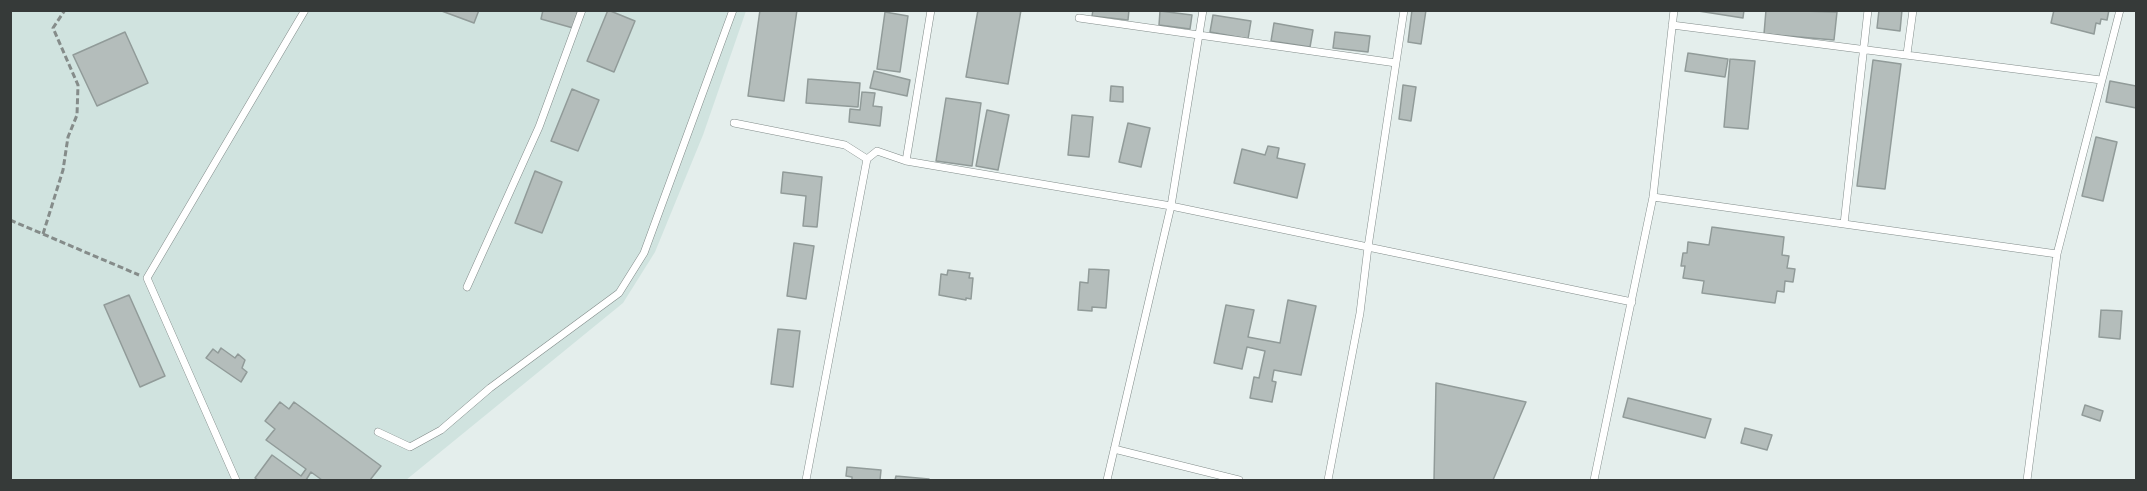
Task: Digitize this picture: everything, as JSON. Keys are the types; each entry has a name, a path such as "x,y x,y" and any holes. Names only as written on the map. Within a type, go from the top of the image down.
{"lane":[{"path":"236,480 147,278 305,10"},
{"path":"467,287 539,127 582,10"},
{"path":"378,432 410,447 441,430 490,388 619,293 644,252 733,10"},
{"path":"906,161 931,10"},
{"path":"1107,480 1171,206 1203,10"},
{"path":"1328,480 1360,313 1404,10"},
{"path":"1594,480 1653,197 1674,10"},
{"path":"1844,224 1868,10"},
{"path":"1907,54 1913,10"},
{"path":"2027,480 2057,254 2120,10"},
{"path":"1079,18 1396,63"},
{"path":"1672,25 2101,80"},
{"path":"734,123 845,146 867,159"},
{"path":"807,480 867,159 877,151 906,161 1171,206 1632,302"},
{"path":"1653,197 2057,254"},
{"path":"1114,449 1239,480"}],"path":[{"path":"43,234 63,170 68,137 77,115 78,85 53,28 65,10"},
{"path":"10,220 147,278"}],"shaded area":[{"path":"10,11 746,11 703,135 655,252 623,303 406,480 11,480"}],"building":[{"path":"439,10 479,10 474,23"},
{"path":"543,10 578,10 573,28 541,19"},
{"path":"608,10 635,21 614,72 587,61"},
{"path":"760,10 797,10 784,101 748,96"},
{"path":"978,10 1021,10 1008,84 966,77"},
{"path":"1093,10 1129,10 1128,20 1092,16"},
{"path":"1412,10 1426,10 1421,44 1408,42"},
{"path":"1692,10 1744,10 1743,18"},
{"path":"1766,10 1837,12 1834,40 1764,34"},
{"path":"1879,10 1902,10 1900,31 1877,28"},
{"path":"2054,10 2109,10 2107,20 2101,19 2100,24 2096,23 2094,34 2051,23"},
{"path":"1160,11 1192,15 1190,29 1159,25"},
{"path":"885,12 908,16 900,72 877,69"},
{"path":"1213,15 1251,21 1248,39 1210,32"},
{"path":"1274,23 1313,30 1310,47 1271,41"},
{"path":"125,32 148,83 97,106 73,55"},
{"path":"1335,32 1370,36 1368,52 1333,48"},
{"path":"1688,53 1728,59 1725,77 1685,71"},
{"path":"1730,59 1755,61 1748,129 1724,127"},
{"path":"1873,60 1901,64 1885,189 1857,186"},
{"path":"874,71 910,80 907,96 870,88"},
{"path":"808,79 860,83 858,107 806,103"},
{"path":"2110,81 2136,86 2136,108 2106,102"},
{"path":"1403,85 1416,87 1411,121 1399,119"},
{"path":"1111,86 1123,87 1123,102 1110,101"},
{"path":"572,89 599,100 578,151 551,141"},
{"path":"862,92 875,93 873,106 882,107 880,126 849,122 850,109 860,110"},
{"path":"946,98 981,103 972,166 936,161"},
{"path":"987,110 1009,115 998,170 976,166"},
{"path":"1072,115 1093,117 1089,157 1068,155"},
{"path":"1128,123 1150,128 1141,167 1119,162"},
{"path":"2096,137 2117,142 2103,201 2082,196"},
{"path":"1268,146 1279,148 1277,158 1305,164 1297,198 1234,183 1242,149 1265,155"},
{"path":"535,171 562,182 542,233 515,223"},
{"path":"783,172 822,177 817,227 803,226 806,196 781,193"},
{"path":"1712,227 1784,237 1782,255 1789,256 1787,268 1795,269 1793,282 1785,281 1784,292 1777,291 1775,303 1702,293 1704,281 1683,278 1685,266 1681,266 1683,253 1687,253 1688,242 1709,245"},
{"path":"794,243 814,246 806,299 787,296"},
{"path":"1089,269 1109,270 1106,308 1092,307 1092,311 1078,310 1080,282 1088,283"},
{"path":"948,270 970,273 969,278 973,278 971,299 939,295 941,274 947,275"},
{"path":"129,295 165,376 140,387 104,305"},
{"path":"1288,300 1316,306 1301,375 1274,370 1272,381 1276,382 1272,402 1250,398 1254,377 1259,378 1265,351 1247,347 1242,369 1214,363 1226,305 1254,310 1248,337 1280,343"},
{"path":"2101,310 2122,311 2120,339 2099,337"},
{"path":"778,329 800,331 793,387 771,384"},
{"path":"221,348 235,358 238,354 245,360 242,368 247,372 241,382 206,358 213,349 218,353"},
{"path":"1436,383 1526,402 1493,480 1434,480"},
{"path":"1628,398 1711,419 1705,438 1623,417"},
{"path":"280,402 289,409 294,402 381,466 370,480 322,480 311,472 306,480 258,480 255,478 272,455 301,476 306,469 266,440 275,429 265,421"},
{"path":"2085,405 2103,411 2100,421 2082,415"},
{"path":"1745,428 1772,435 1767,450 1741,443"},
{"path":"847,467 881,470 880,480 852,480 852,477 846,476"},
{"path":"896,476 929,479 929,480 895,480"}]}
